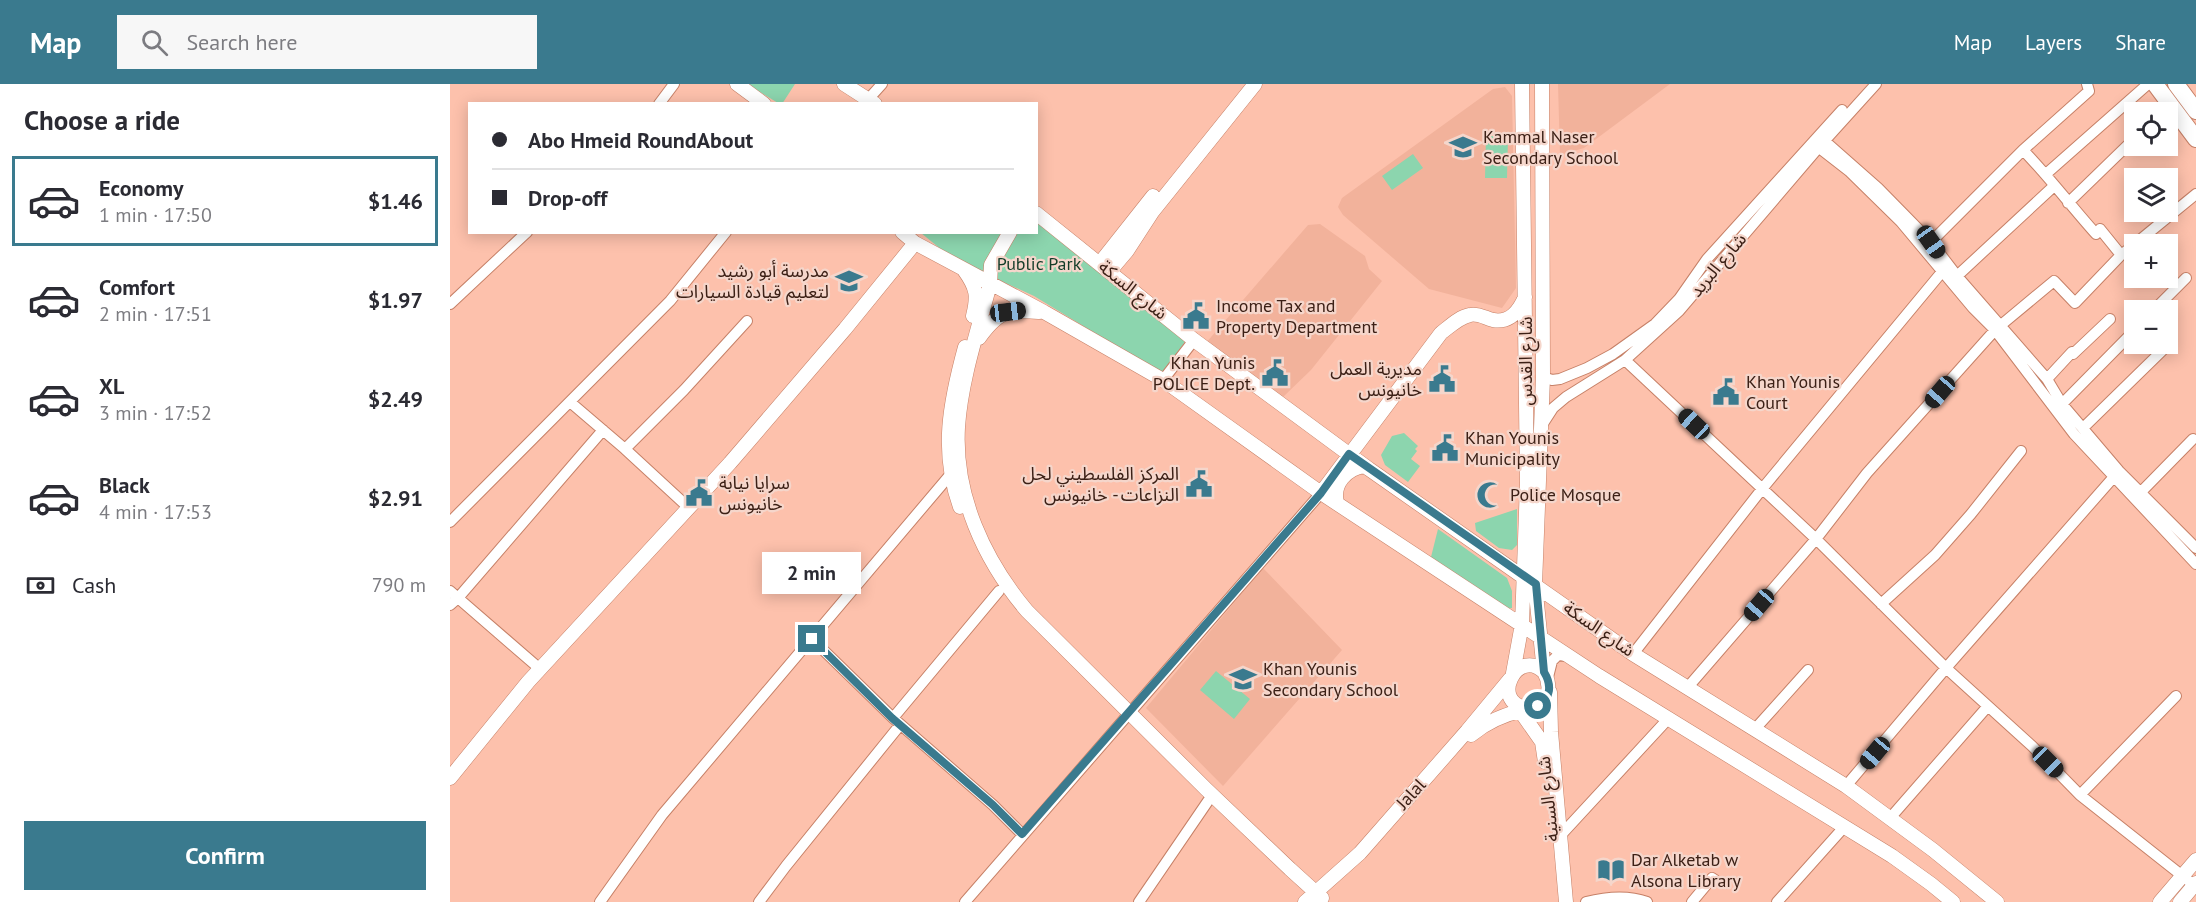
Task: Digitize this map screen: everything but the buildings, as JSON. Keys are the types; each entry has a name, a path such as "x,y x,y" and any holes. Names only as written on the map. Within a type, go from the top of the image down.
{"highway":[{"path":"2155,84 2164,102"},
{"path":"2176,84 2196,111"},
{"path":"2178,120 2196,139"}],"main road":[{"path":"737,84 761,102"},
{"path":"844,84 869,102"},
{"path":"1105,267 1147,203 1247,84"},
{"path":"1105,267 1127,251 1179,177 1255,84"},
{"name":"شارع القدس","path":"1522,84 1530,580 1547,680"},
{"name":"شارع القدس","path":"1511,676 1530,580 1542,425 1542,84"},
{"name":"شارع السكة","path":"1038,215 1194,340 1365,466 1633,654 1846,786 1891,817 1997,902"},
{"name":"شارع السكة","path":"904,234 915,243 1044,312 1163,380 1321,493 1668,719 1845,826 1916,872 1953,902"},
{"path":"1009,234 990,265 990,284 962,394 958,427 958,459 964,492 980,538 1003,580 1022,605 1208,801 1314,899"},
{"path":"450,778 540,669 730,463 915,243"},
{"path":"963,269 972,282 976,300 950,408 947,452 950,475 970,535 999,591 1022,618 1223,806 1314,899"},
{"path":"1321,493 1441,333 1468,315 1481,315 1498,320 1508,318 1519,309 1526,295"},
{"path":"975,342 999,315 1021,311 1044,312"},
{"path":"1337,503 1335,492 1342,478 1353,469 1365,466"},
{"path":"1533,666 1540,668 1547,680 1543,703 1523,707 1509,692 1511,676 1519,669 1533,666"},
{"name":"Jalal","path":"1314,899 1360,853 1467,731 1511,676"},
{"name":"شارع السنية","path":"1547,680 1566,902"},
{"name":"Jalal","path":"1314,899 1364,856 1410,800 1470,736 1492,721 1523,707"},
{"name":"شارع السنية","path":"1523,707 1544,750 1558,902"},
{"path":"2160,902 2196,861"},
{"path":"2180,902 2195,884"}],"street":[{"path":"660,102 674,84"},
{"path":"869,102 882,84"},
{"name":"شارع البريد","path":"1542,425 1553,408 1566,397 1625,360 1679,311 1867,84"},
{"name":"شارع البريد","path":"1543,377 1552,380 1560,379 1587,368 1613,354 1655,324 1679,299 1707,259 1876,84"},
{"path":"1931,242 2023,150 2089,92 2087,84"},
{"path":"2046,174 2148,84"},
{"path":"1819,142 1878,188 1931,242 1945,268 1957,276 1998,327 2074,434 2141,492 2196,548"},
{"path":"1819,142 1901,222 2047,379 2062,404 2117,473 2196,564"},
{"path":"2068,203 2124,149"},
{"path":"2023,150 2096,234 2100,229 2121,255"},
{"path":"1957,276 2054,186"},
{"path":"2148,234 2196,194"},
{"path":"450,304 525,234"},
{"path":"450,522 670,301 724,234"},
{"path":"1688,687 1816,539 1867,473 1998,327 2054,281 2075,303 2124,253"},
{"path":"1633,654 1762,489 1945,268"},
{"path":"2164,300 2186,278"},
{"path":"2047,379 2072,352 2073,354 2110,319"},
{"path":"625,449 684,390 747,321"},
{"path":"1163,380 1194,340"},
{"path":"2062,404 2124,341"},
{"path":"2083,428 2159,354"},
{"path":"1625,360 1816,539 1946,668 2032,746 2080,795 2195,884"},
{"path":"570,402 689,508"},
{"path":"540,669 452,598 603,430"},
{"path":"2141,492 2193,439"},
{"path":"1881,604 1935,555 2021,451"},
{"path":"1846,786 2117,473"},
{"path":"600,902 662,815 950,475"},
{"path":"965,902 1321,493"},
{"path":"759,902 896,721 999,591"},
{"path":"812,639 896,721 985,798 1022,834"},
{"path":"1547,680 1552,661 1558,655 1570,656"},
{"path":"1755,729 1808,670"},
{"path":"2080,795 2176,696"},
{"path":"1891,817 1988,706"},
{"path":"1560,836 1668,719"},
{"path":"1139,902 1208,801"},
{"path":"1777,902 1845,826"},
{"path":"1692,902 1712,878 1715,880"},
{"path":"1587,902 1605,898 1636,898 1647,902"}],"shaded area":[{"path":"1558,84 1670,84 1584,148 1560,155"},
{"name":"Kammal Naser Secondary School","path":"1505,87 1512,96 1516,288 1502,308 1429,289 1343,215 1338,207 1342,198 1493,89"},
{"path":"1320,224 1365,256 1369,269 1382,281 1311,370 1283,397 1205,344 1308,225"},
{"name":"Khan Younis Secondary School","path":"1263,568 1342,650 1223,786 1146,708"}],"green space":[{"path":"747,84 795,84 783,102 776,102"},
{"path":"1486,136 1508,136 1507,178 1485,178"},
{"path":"1413,154 1423,168 1392,190 1382,176"},
{"name":"Public Park","path":"1038,224 1187,339 1162,374 1034,296 953,259 922,234 1038,234"},
{"path":"1404,433 1418,446 1411,459 1420,466 1408,482 1385,465 1381,455 1392,436"},
{"path":"1517,509 1517,545 1512,550 1499,548 1476,531 1475,523"},
{"path":"1438,529 1507,578 1512,591 1512,608 1505,609 1431,557"},
{"path":"1216,671 1250,699 1234,719 1200,690"}],"place":[{"name":"Kammal Naser Secondary School","path":"1463,147"},
{"name":"مدرسة أبو رشيد لتعليم قيادة السيارات","path":"849,281"},
{"name":"Income Tax and Property Department","path":"1196,316"},
{"name":"Khan Yunis POLICE Dept.","path":"1275,373"},
{"name":"مديرية العمل خانيونس","path":"1442,379"},
{"name":"Khan Younis Court","path":"1726,392"},
{"name":"Khan Younis Municipality","path":"1445,448"},
{"name":"المركز الفلسطيني لحل النزاعات - خانيونس","path":"1199,484"},
{"name":"سرايا نيابة خانيونس","path":"699,493"},
{"name":"Police Mosque","path":"1490,495"},
{"name":"Khan Younis Secondary School","path":"1243,679"},
{"name":"Dar Alketab w Alsona Library","path":"1611,870"}],"route":[{"path":"812,639 892,718 993,805 1022,834 1321,493 1349,454 1536,584 1544,672 1550,684 1547,697 1538,706"}]}
